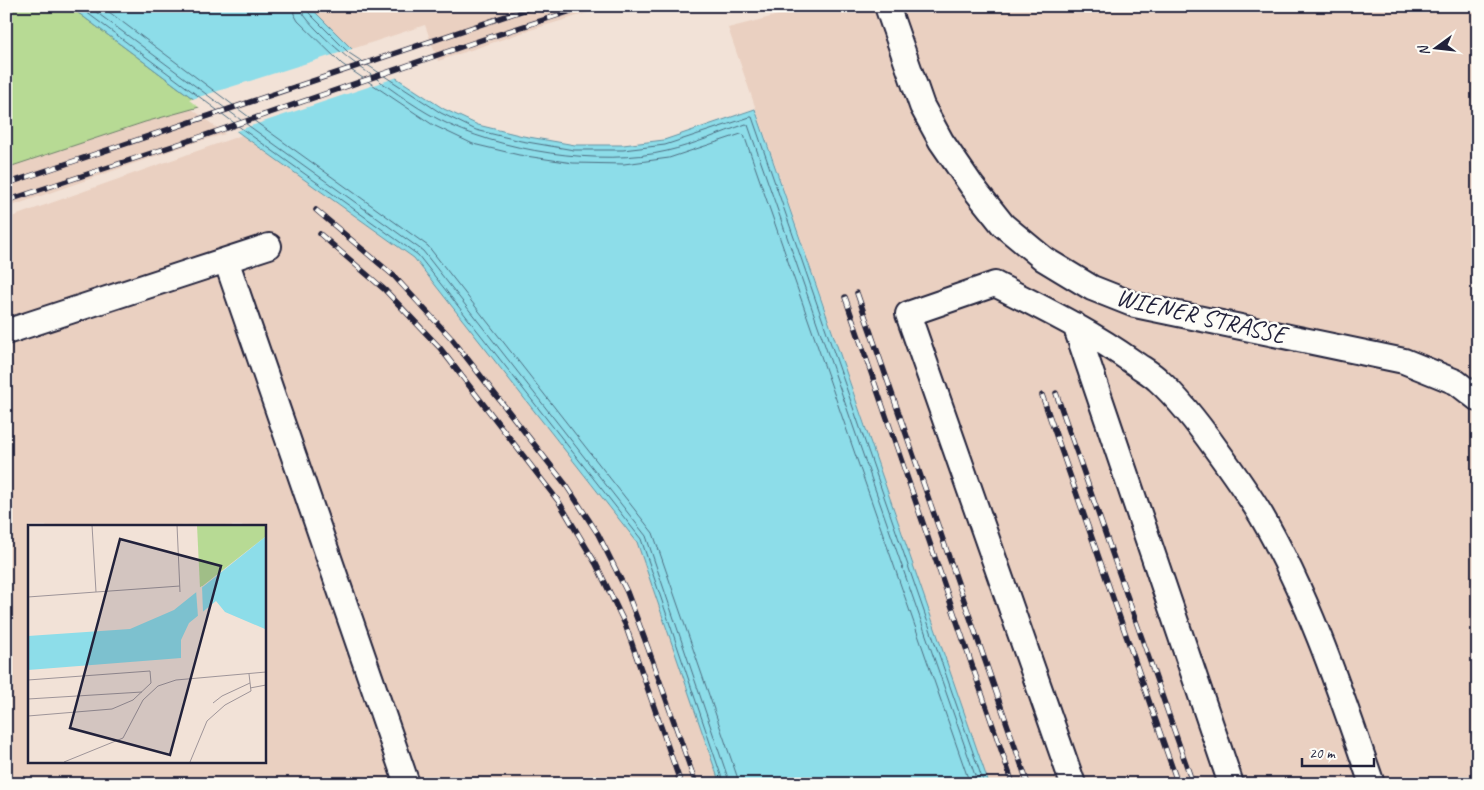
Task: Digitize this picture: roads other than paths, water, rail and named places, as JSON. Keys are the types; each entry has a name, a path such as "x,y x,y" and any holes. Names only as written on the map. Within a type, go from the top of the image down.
{"street":[{"name":"WIENER STRASSE","path":"887,6 922,106 941,141 1003,226 1044,259 1092,288 1135,305 1404,361 1456,382 1478,399"},
{"path":"6,332 270,246"},
{"path":"226,260 406,781"},
{"path":"1073,784 908,314 995,284 1075,325 1118,351 1158,380 1197,423 1240,483 1270,532 1300,594 1340,693 1372,784"},
{"path":"1075,325 1231,784"}],"water":[{"path":"69,6 309,6 352,49 444,109 478,125 523,136 575,145 623,145 664,140 755,109 989,784 720,784 637,542 414,258 242,135"}],"railway":[{"path":"6,184 536,6"},
{"path":"6,201 587,6"},
{"path":"316,210 394,276 452,339 566,485 598,534 627,592 696,784"},
{"path":"320,234 385,290 440,348 559,502 596,564 625,624 681,784"},
{"path":"857,293 1028,784"},
{"path":"845,297 1013,784"},
{"path":"1056,393 1193,784"},
{"path":"1042,395 1178,784"}]}
